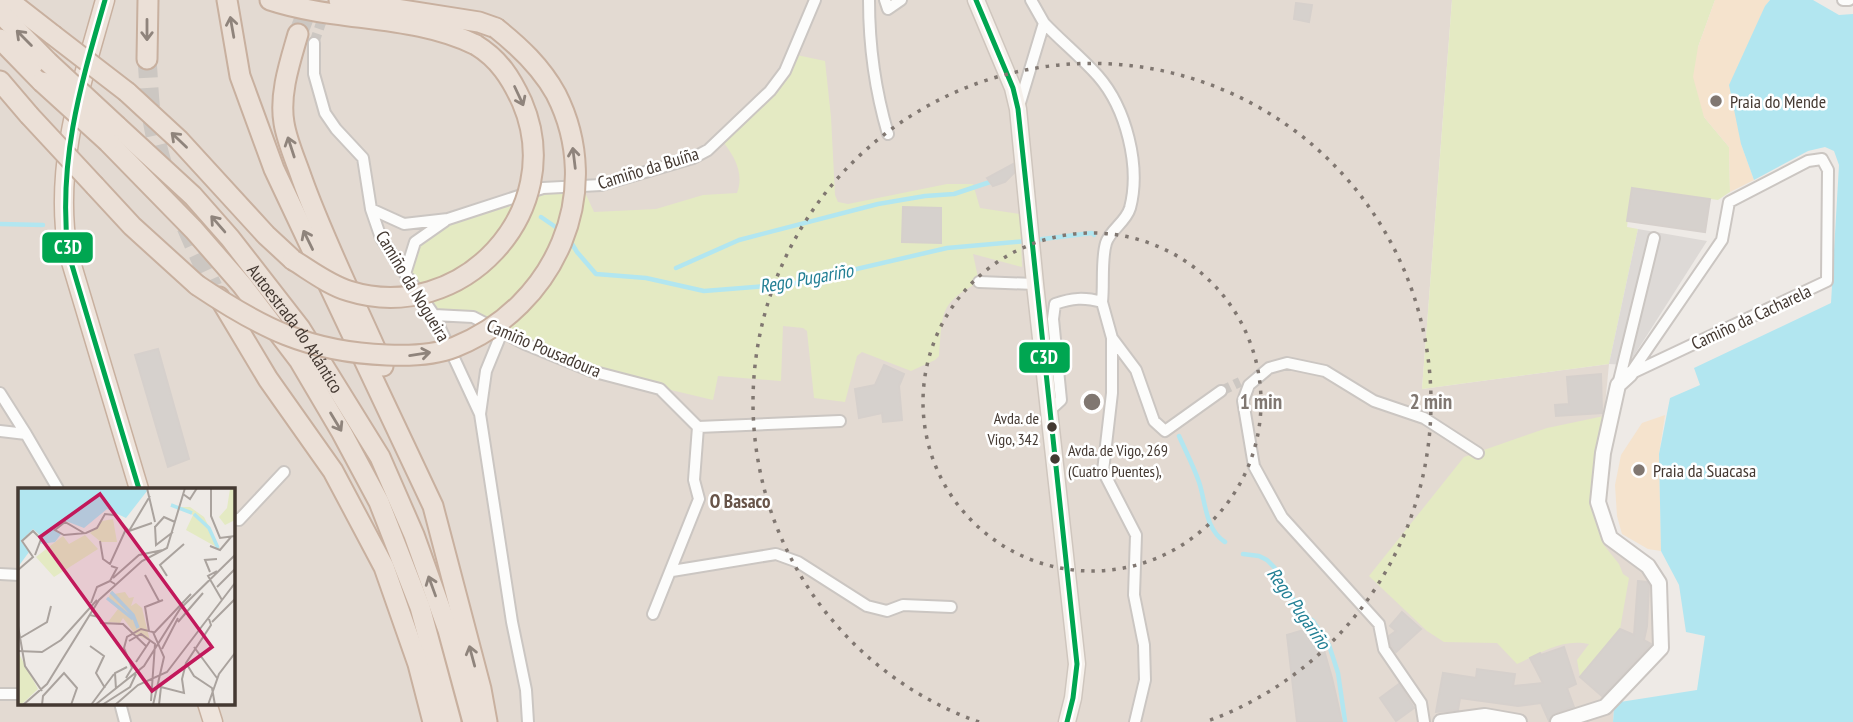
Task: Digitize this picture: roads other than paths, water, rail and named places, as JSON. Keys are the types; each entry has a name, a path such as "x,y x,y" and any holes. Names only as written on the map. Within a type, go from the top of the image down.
{"highway":[{"path":"8,0 127,92 179,139 266,235 293,260 332,285 381,297 418,296 438,290 469,274 505,240 524,206 531,184 533,154 526,112 507,74 490,54 459,37 434,30 319,13 270,0"},
{"path":"105,0 70,130 62,192 63,224 68,252 139,488"},
{"path":"147,59 148,0"},
{"path":"227,0 240,76 274,169 433,506"},
{"path":"0,81 132,226 245,316 295,340 323,348 407,356 454,348 515,310 551,267 564,237 577,180 571,133 555,92 521,47 496,28 479,22 339,0"},
{"name":"Autoestrada do Atlántico","path":"0,13 113,134 242,285 299,360 379,502 420,607 451,722"},
{"path":"306,39 289,65 284,95 284,122 288,140 318,225 398,401 433,506 481,689 487,722"},
{"name":"Autoestrada do Atlántico","path":"0,40 42,82 193,196 230,238 300,328 380,457 414,535 448,630 473,722"},
{"path":"205,286 333,471 384,567 418,664 433,722"},
{"path":"207,704 213,722"}],"main road":[{"path":"976,0 1013,88 1018,109 1077,664 1067,722"}],"street":[{"name":"Camiño da Buíña","path":"371,209 404,224 448,219 543,188 601,185 693,158 708,150 770,91 785,71 815,0"},
{"path":"869,0 869,29 878,80 877,98 888,134"},
{"path":"885,0 888,9 901,0"},
{"path":"1031,0 1044,23 1097,75 1113,96 1132,158 1134,173 1130,209 1107,241 1102,302 1112,338 1112,393 1103,471 1136,535 1134,595 1144,645 1145,680 1135,722"},
{"path":"1843,0 1849,0"},
{"path":"1018,109 1044,23"},
{"name":"Camiño da Nogueira","path":"306,39 326,113 336,129 363,158 371,209 381,239 434,315 480,414 512,622 526,690 528,722"},
{"name":"Camiño da Cacharela","path":"1618,385 1630,374 1722,240 1729,202 1808,161 1822,159 1828,170 1827,281 1630,374"},
{"name":"Camiño da Buíña","path":"405,274 415,242 448,219"},
{"path":"1558,722 1605,707 1661,648 1659,583 1648,566 1610,538 1598,502 1603,453 1654,238"},
{"path":"979,282 1034,279"},
{"path":"1049,411 1060,400 1053,319 1055,304 1071,298 1102,302"},
{"name":"Camiño Pousadoura","path":"434,315 473,317 591,372 660,389 698,426"},
{"name":"Camiño da Nogueira","path":"480,414 486,371 502,332"},
{"path":"1112,338 1136,370 1154,421 1165,431 1221,391"},
{"path":"1240,382 1269,368 1287,363 1325,371 1374,401 1424,418 1478,453"},
{"path":"1269,368 1249,385 1243,401 1254,466 1282,517 1379,624 1384,649 1421,703 1424,722"},
{"path":"0,393 57,488"},
{"path":"653,614 699,499 694,480 698,426 840,421"},
{"path":"0,430 26,434"},
{"path":"234,519 239,520 284,472"},
{"path":"672,571 776,554 799,562 867,606 887,611 903,605 951,607"},
{"path":"0,574 18,575"},
{"path":"0,694 18,694"},
{"path":"120,704 125,722"},
{"path":"1441,722 1485,716 1519,722"}],"water":[{"path":"1770,0 1813,0 1839,15 1853,14 1853,722 1613,722 1614,708 1620,702 1697,690 1705,636 1686,632 1679,585 1661,551 1659,454 1670,398 1700,385 1694,368 1831,303 1839,165 1834,151 1825,147 1808,151 1754,180 1741,144 1729,85"}],"waterway":[{"path":"676,268 739,240 878,204 954,194 990,182"},
{"name":"Rego Pugariño","path":"541,217 560,230"},
{"name":"Rego Pugariño","path":"0,224 43,225"},
{"name":"Rego Pugariño","path":"1035,240 1092,233 1094,235"},
{"name":"Rego Pugariño","path":"569,239 596,274 646,278 704,291 792,284 947,248 1026,241"},
{"name":"Rego Pugariño","path":"1179,436 1199,482 1213,530 1225,542"},
{"name":"Rego Pugariño","path":"1243,554 1259,556 1274,567 1302,614 1313,621 1329,645 1338,673 1345,721"}],"tunnel":[{"path":"298,34 311,0"},
{"path":"314,43 329,0"},
{"path":"147,59 151,112 159,151 179,210 213,287"},
{"path":"1221,391 1240,382"}],"place":[{"name":"Praia do Mende","path":"1716,101"},
{"name":"Avda. de Vigo, 342","path":"1052,427"},
{"name":"Avda. de Vigo, 269 (Cuatro Puentes),","path":"1055,459"},
{"name":"Praia da Suacasa","path":"1639,470"}],"district":[{"name":"O Basaco","path":"740,501"}]}
